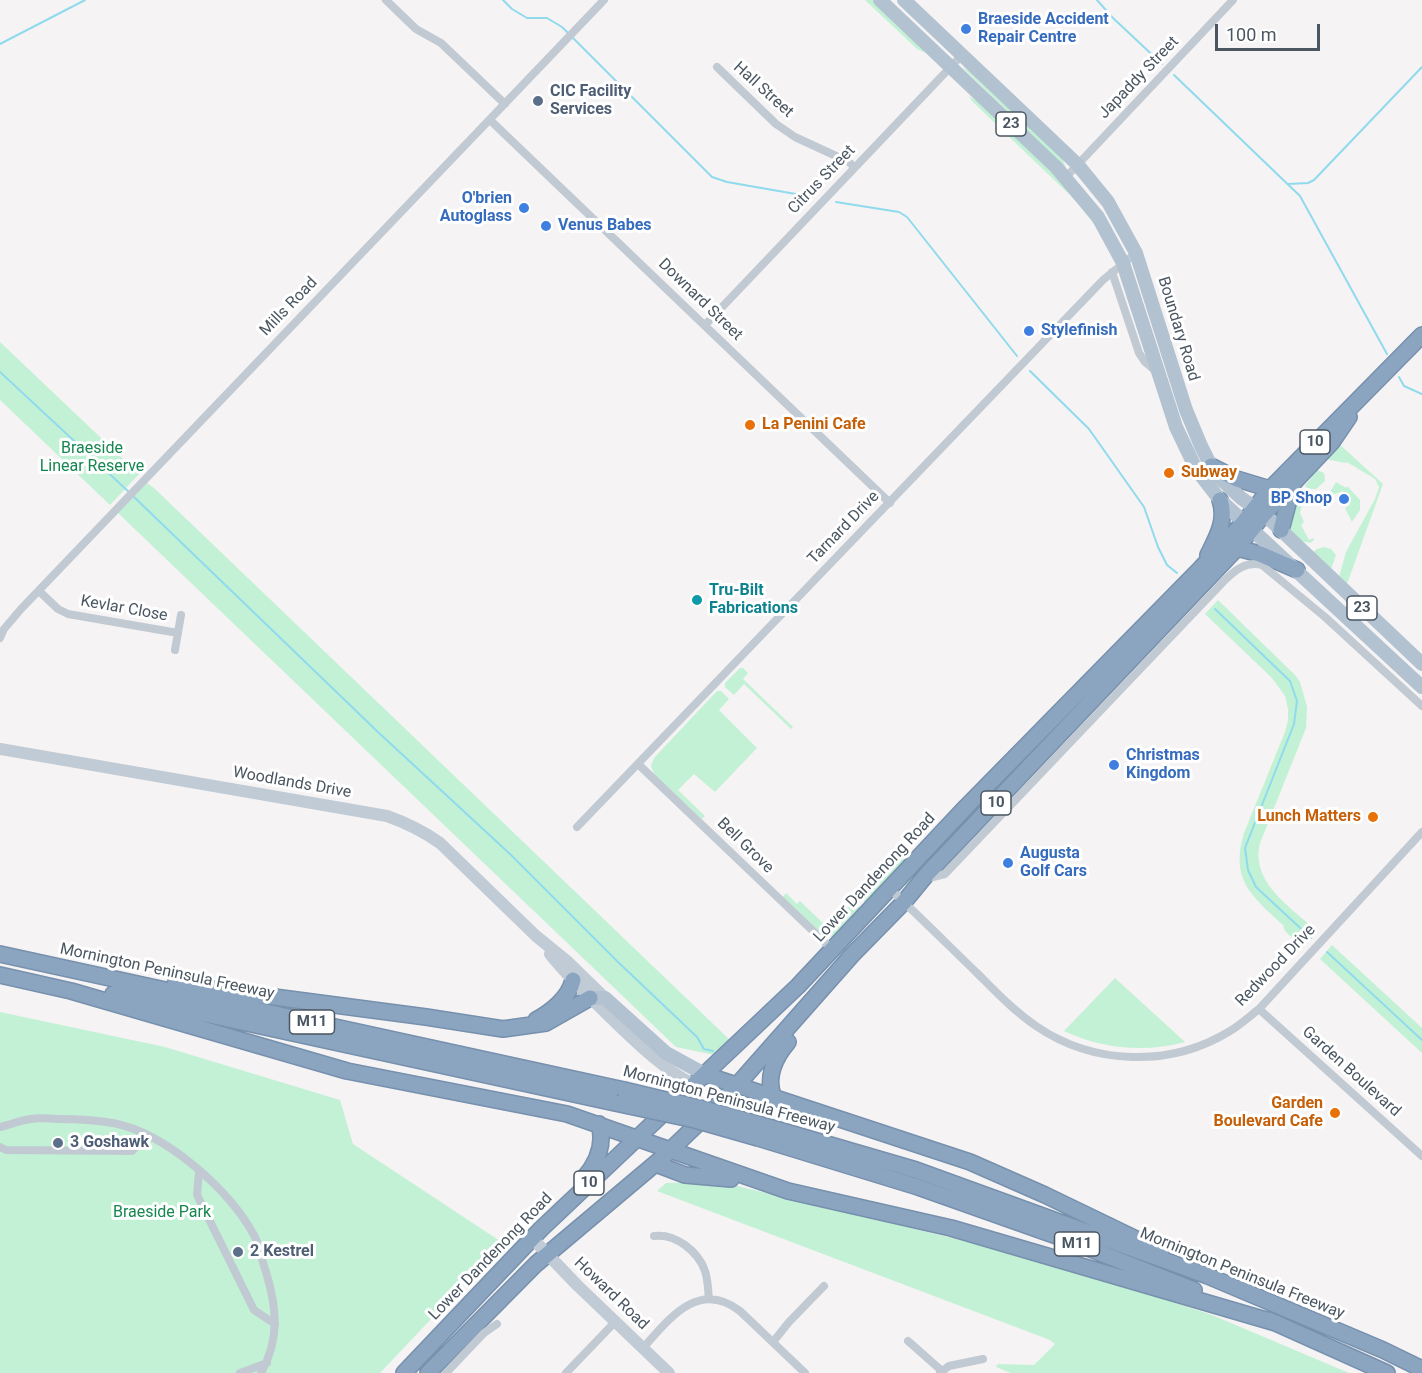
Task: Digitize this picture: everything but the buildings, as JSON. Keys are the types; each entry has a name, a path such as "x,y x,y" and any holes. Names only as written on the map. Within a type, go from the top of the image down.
{"highway":[{"name":"Lower Dandenong Road","path":"428,1373 547,1254 656,1164 737,1086 843,965 904,902 927,874 1237,549 1270,489 1422,335"},
{"name":"Lower Dandenong Road","path":"1259,511 1294,482 1332,442 1362,398"},
{"path":"1211,466 1237,479 1270,489"},
{"path":"1281,530 1294,482"},
{"path":"1201,568 1222,521 1220,500"},
{"name":"Lower Dandenong Road","path":"404,1373 537,1233 637,1138 705,1080 1201,568 1249,525"},
{"path":"1237,549 1260,554 1297,570"},
{"name":"Mornington Peninsula Freeway","path":"0,954 619,1096"},
{"path":"705,1080 843,965"},
{"path":"68,969 415,1015 489,1028 517,1029 546,1023 598,998"},
{"path":"0,973 347,1071 548,1109 599,1124 775,1187"},
{"name":"Mornington Peninsula Freeway","path":"0,973 381,1051 619,1096 704,1109 762,1132 1065,1239 1276,1323 1387,1373"},
{"path":"517,1029 555,1007 566,994 573,980"},
{"path":"774,1098 771,1079 775,1061 780,1051 809,1017 831,980"},
{"path":"705,1080 737,1086 855,1122 987,1168 1246,1293"},
{"path":"537,1233 594,1164 601,1143 599,1124"},
{"name":"Mornington Peninsula Freeway","path":"762,1132 916,1170 1208,1276 1383,1350 1422,1369"},
{"path":"656,1164 685,1176 724,1178 775,1187 951,1228 1276,1323"}],"main road":[{"name":"Boundary Road","path":"880,0 1066,177 1102,223 1176,427 1196,469 1220,500 1422,687"},
{"name":"Boundary Road","path":"904,0 1077,164 1108,202 1136,253 1186,410 1211,466 1224,482 1281,530 1422,664"},
{"name":"Woodlands Drive","path":"598,998 666,1053 705,1080"}],"street":[{"path":"386,0 416,29 441,43 505,104"},
{"name":"Mills Road","path":"0,638 4,629 118,506 604,0"},
{"name":"Japaddy Street","path":"1066,177 1233,0"},
{"name":"Citrus Street","path":"705,325 962,55"},
{"name":"Hall Street","path":"717,67 776,124 795,137 849,162 854,167"},
{"name":"Downard Street","path":"490,120 890,503"},
{"name":"Tarnard Drive","path":"577,827 1117,268 1136,253"},
{"path":"927,874 933,877 945,874 1216,589 1245,564 1262,565 1325,617 1422,705"},
{"path":"1216,589 1219,568"},
{"name":"Kevlar Close","path":"39,591 58,609 68,614 178,633"},
{"path":"1320,593 1325,617"},
{"name":"Kevlar Close","path":"175,650 181,615"},
{"name":"Woodlands Drive","path":"0,749 375,814 405,822 440,843 536,936 568,962 598,998"},
{"name":"Bell Grove","path":"638,764 833,950"},
{"name":"Redwood Drive","path":"889,888 1009,1004 1035,1025 1065,1043 1100,1054 1138,1058 1168,1055 1200,1046 1230,1031 1259,1009 1422,832"},
{"name":"Woodlands Drive","path":"536,936 573,980 598,998"},
{"name":"Garden Boulevard","path":"1259,1009 1422,1156"},
{"path":"0,1127 31,1119 73,1119 114,1123 147,1136 212,1180 235,1205 256,1239 268,1279 276,1324 274,1346 261,1373"},
{"path":"0,1147 6,1150 132,1151 147,1136"},
{"path":"199,1171 197,1195 255,1310 276,1324"},
{"name":"Howard Road","path":"537,1233 547,1254 669,1373"},
{"path":"654,1236 671,1238 694,1253 705,1273 709,1299"},
{"path":"773,1342 824,1286"},
{"path":"643,1348 681,1309 694,1301 709,1299 734,1306 805,1373"},
{"name":"Lower Dandenong Road","path":"482,1335 491,1308"},
{"path":"566,1373 615,1322"},
{"name":"Lower Dandenong Road","path":"446,1373 482,1335 497,1324"},
{"path":"909,1341 941,1372 949,1366 983,1359"},
{"path":"240,1373 267,1362"}],"green space":[{"path":"865,0 873,0 926,53 917,49"},
{"path":"962,67 973,73 1063,160 1066,168"},
{"path":"969,96 982,104 1059,178 1098,229 1074,199"},
{"name":"Braeside Linear Reserve","path":"0,342 139,474 110,505 0,400"},
{"path":"1337,442 1383,484 1347,584 1339,577 1346,552 1375,499 1379,487 1375,479 1347,462 1325,459"},
{"path":"1317,470 1324,473 1325,481 1316,489 1309,489 1305,486"},
{"path":"1336,482 1346,488 1347,486 1360,500 1360,510 1352,522 1345,508 1350,505 1343,491 1332,495 1330,492"},
{"path":"147,483 731,1041 715,1055 676,1047 118,513"},
{"path":"1297,495 1304,496 1300,513 1304,522 1301,525 1309,540 1313,538 1314,540 1310,543 1301,541 1288,528"},
{"path":"1324,547 1331,549 1336,555 1331,569 1313,552"},
{"path":"1218,600 1295,675 1300,682 1307,707 1306,728 1260,843 1259,857 1261,870 1276,894 1318,932 1303,948 1253,895 1246,885 1240,863 1240,849 1244,833 1285,732 1288,709 1285,696 1272,678 1205,614"},
{"path":"1138,642 923,872 907,886 905,885 993,787"},
{"path":"740,668 748,673 743,679 793,727 791,729 744,684 734,695 725,687 725,683"},
{"path":"717,691 721,691 729,699 719,710 757,748 715,792 694,774 678,790 705,816 702,819 654,774 651,766 654,758"},
{"path":"903,849 910,858 866,903 859,897 859,894"},
{"path":"786,893 797,904 800,901 827,927 852,902 855,902 861,909 834,937 824,936 783,897"},
{"path":"1332,945 1422,1028 1422,1053 1320,959"},
{"path":"1115,978 1185,1042 1154,1047 1124,1047 1094,1042 1064,1031"},
{"name":"Braeside Park","path":"0,1012 165,1047 340,1100 353,1144 503,1243 380,1373 0,1373"},
{"path":"721,1182 1055,1263 1212,1315 1349,1373 1011,1373 996,1367 998,1364 1034,1365 1055,1344 1050,1340 657,1191 666,1183"}],"waterway":[{"path":"0,44 85,0"},
{"path":"503,0 527,18 547,18 562,27 712,177 727,182 813,197"},
{"path":"1097,0 1162,64"},
{"path":"1288,184 1308,183 1314,180 1422,67"},
{"path":"1174,75 1300,196 1387,354"},
{"path":"836,202 899,212 907,217 1017,356"},
{"path":"1030,371 1089,429 1144,507 1158,547 1167,565 1177,573"},
{"path":"0,372 130,493"},
{"path":"1399,377 1404,386 1422,394"},
{"path":"134,497 379,733 510,854 697,1037 704,1049 713,1051"},
{"path":"1215,609 1290,681 1297,701 1294,724 1245,848 1248,870 1256,887 1311,938"},
{"path":"1327,952 1422,1040"}],"place":[{"name":"Braeside Accident Repair Centre","path":"966,29"},
{"name":"CIC Facility Services","path":"538,101"},
{"name":"O'brien Autoglass","path":"524,208"},
{"name":"Venus Babes","path":"546,226"},
{"name":"Stylefinish","path":"1029,331"},
{"name":"La Penini Cafe","path":"750,425"},
{"name":"Subway","path":"1169,473"},
{"name":"BP Shop","path":"1344,499"},
{"name":"Tru-Bilt Fabrications","path":"697,600"},
{"name":"Christmas Kingdom","path":"1114,765"},
{"name":"Lunch Matters","path":"1373,817"},
{"name":"Augusta Golf Cars","path":"1008,863"},
{"name":"Garden Boulevard Cafe","path":"1335,1113"},
{"name":"3 Goshawk","path":"58,1143"},
{"name":"2 Kestrel","path":"238,1252"}]}
